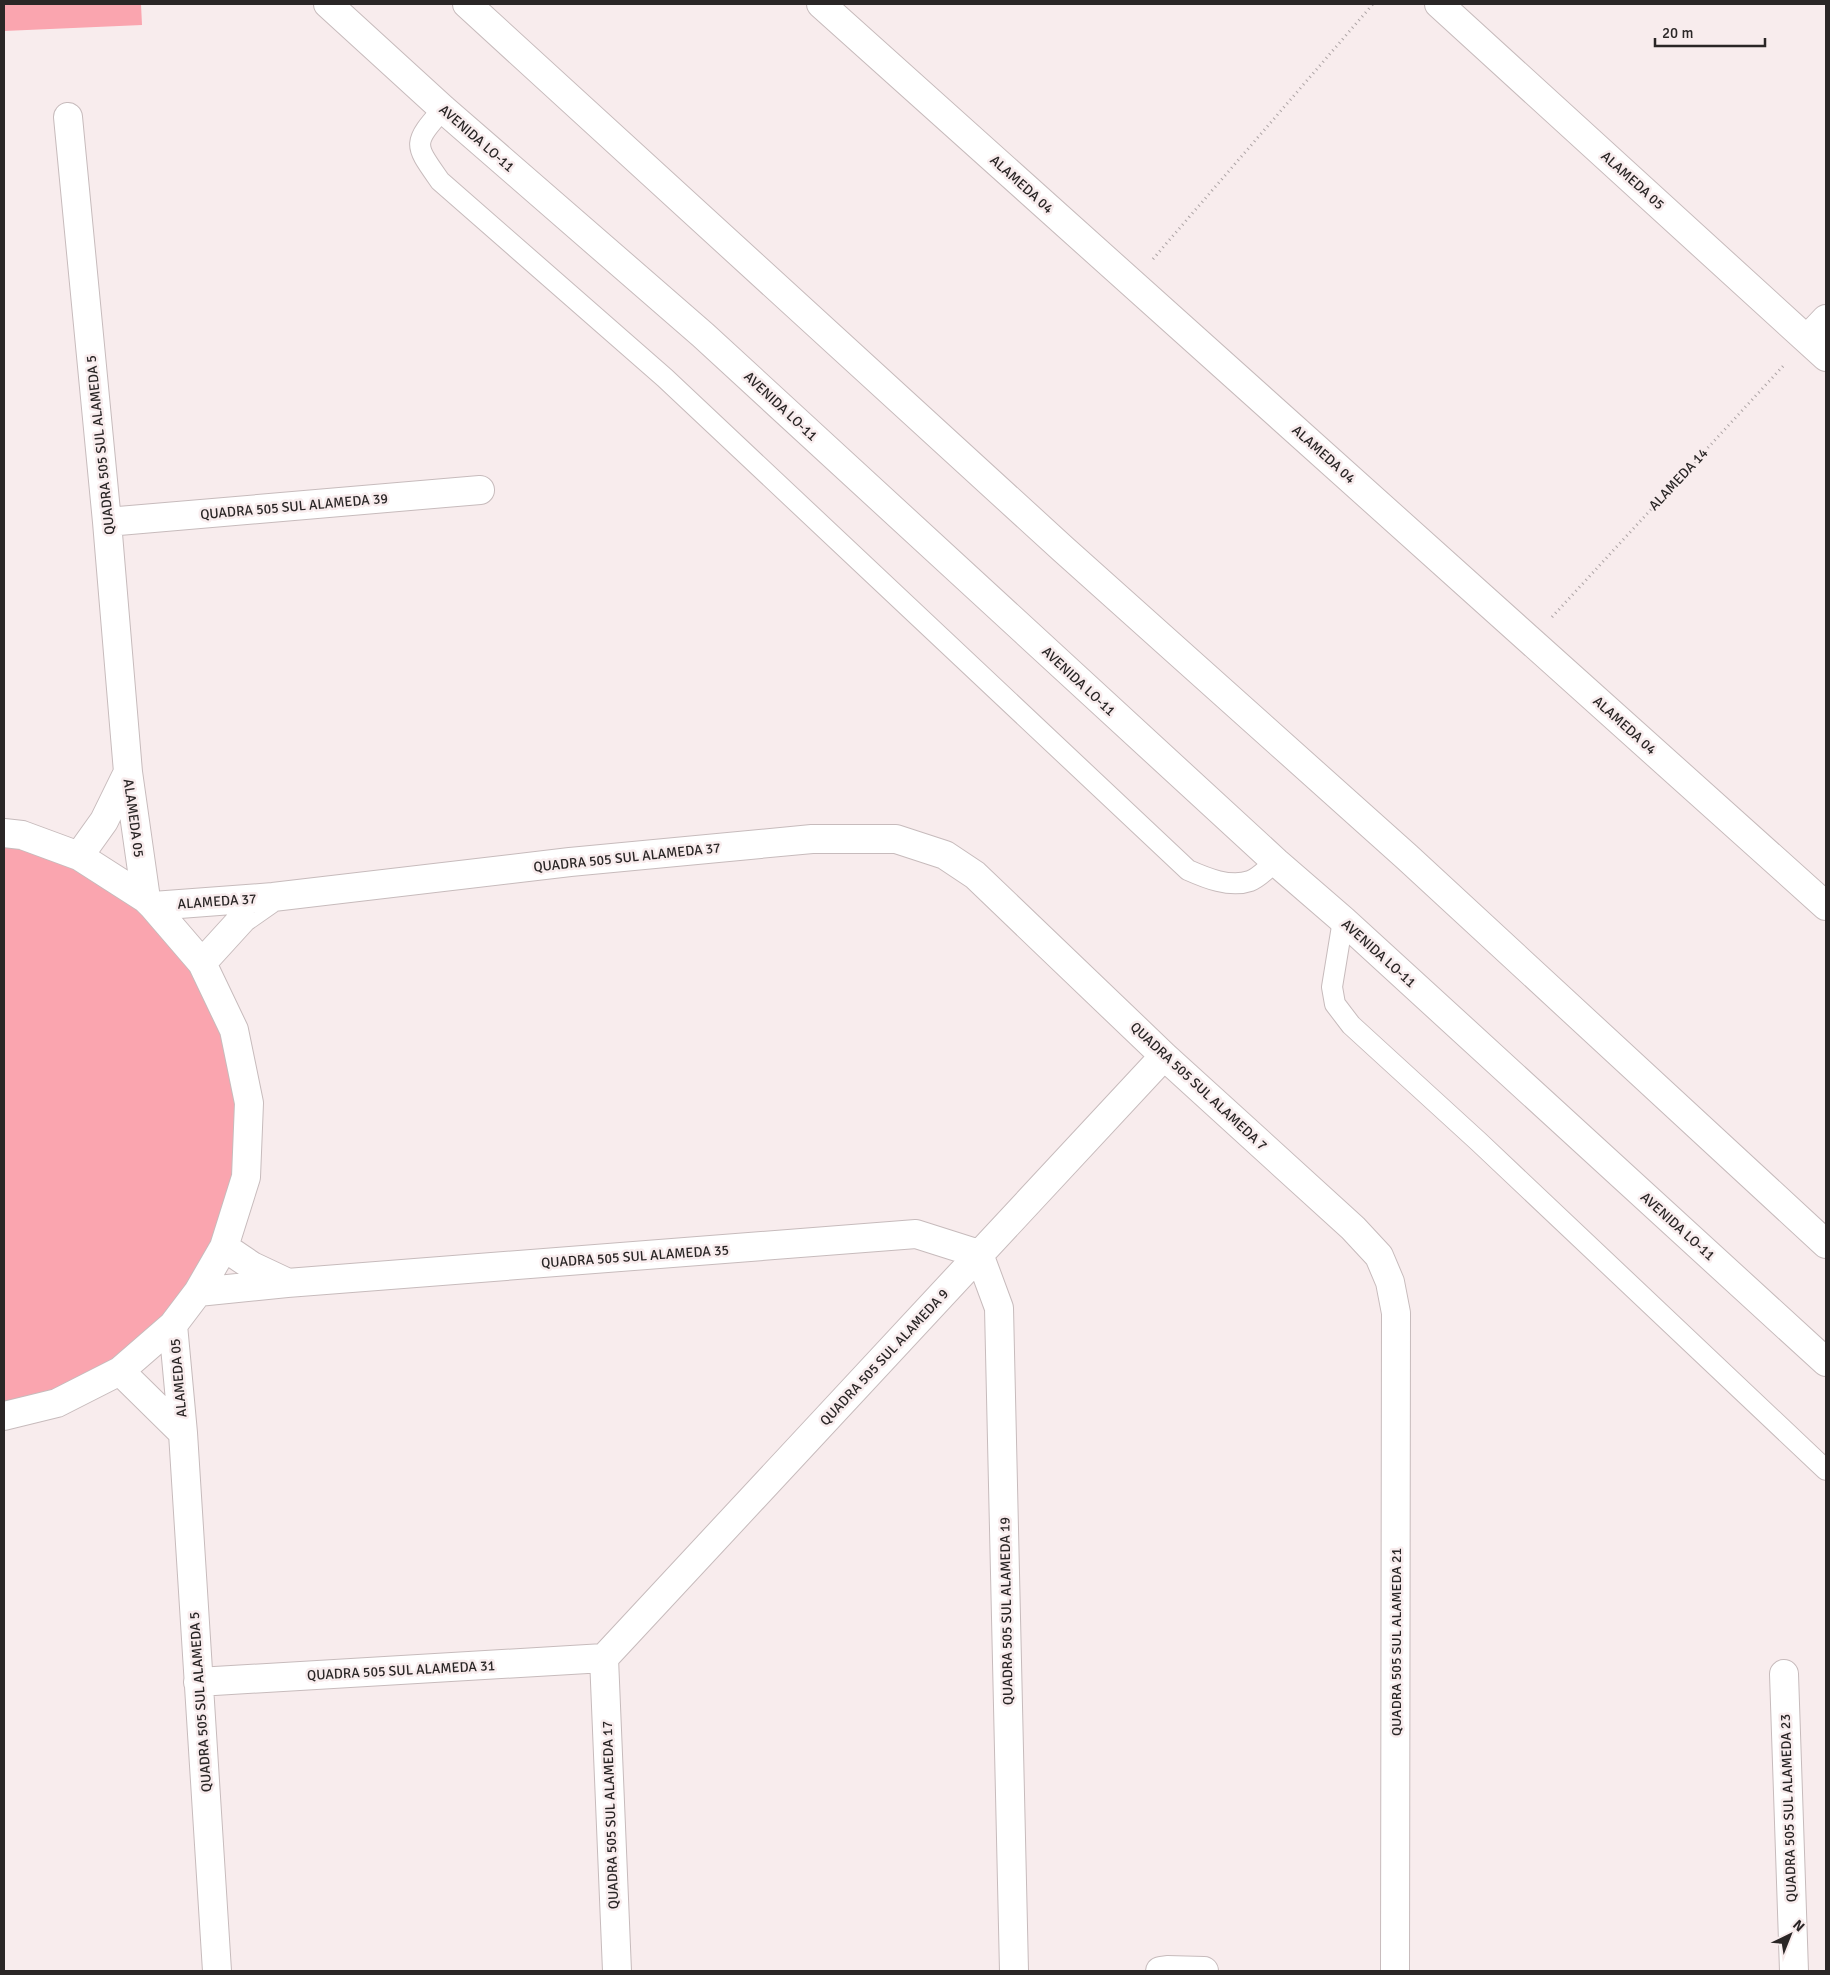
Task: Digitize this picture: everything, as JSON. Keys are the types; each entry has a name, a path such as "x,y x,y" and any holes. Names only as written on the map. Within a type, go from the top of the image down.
{"street":[{"name":"AVENIDA LO-11","path":"328,4 443,109 703,335 1276,862 1343,920 1826,1362"},
{"path":"467,4 1063,549 1407,857 1826,1244"},
{"name":"ALAMEDA 04","path":"821,4 1826,906"},
{"name":"ALAMEDA 05","path":"1439,4 1817,348"},
{"name":"QUADRA 505 SUL ALAMEDA 5","path":"68,118 107,522 128,772"},
{"path":"1817,348 1826,319"},
{"name":"QUADRA 505 SUL ALAMEDA 39","path":"107,522 480,490"},
{"name":"ALAMEDA 05","path":"79,856 104,821 128,772"},
{"name":"ALAMEDA 05","path":"128,772 150,902"},
{"path":"4,833 22,835 79,856 150,902 202,963 234,1030 250,1103 246,1177 224,1247 198,1292 173,1325 120,1371 57,1403 4,1416"},
{"name":"QUADRA 505 SUL ALAMEDA 37","path":"273,897 570,862 812,839 896,839 945,855 975,875"},
{"name":"QUADRA 505 SUL ALAMEDA 7","path":"975,875 1164,1056 1354,1228 1379,1256 1390,1282 1396,1313"},
{"name":"ALAMEDA 37","path":"150,902 273,897"},
{"name":"ALAMEDA 37","path":"202,963 243,918 273,897"},
{"name":"QUADRA 505 SUL ALAMEDA 9","path":"604,1658 1164,1056"},
{"name":"QUADRA 505 SUL ALAMEDA 35","path":"198,1292 287,1283 916,1234 979,1254"},
{"path":"224,1247 252,1266 287,1283"},
{"name":"QUADRA 505 SUL ALAMEDA 19","path":"979,1254 998,1308 1014,1971"},
{"name":"QUADRA 505 SUL ALAMEDA 21","path":"1395,1971 1396,1313"},
{"name":"ALAMEDA 05","path":"173,1325 183,1433"},
{"name":"ALAMEDA 05","path":"120,1371 183,1433"},
{"name":"QUADRA 505 SUL ALAMEDA 5","path":"183,1433 217,1971"},
{"name":"QUADRA 505 SUL ALAMEDA 31","path":"198,1682 604,1658"},
{"name":"QUADRA 505 SUL ALAMEDA 17","path":"604,1658 617,1971"},
{"name":"QUADRA 505 SUL ALAMEDA 23","path":"1784,1674 1794,1971"},
{"path":"1160,1971 1204,1971"}],"lane":[{"path":"443,109 429,125 419,141 421,153 440,182 664,378 1188,870 1208,879 1227,883 1250,881 1276,862"},
{"path":"1343,920 1332,987 1335,1004 1351,1026 1479,1142 1826,1470"}],"path":[{"path":"1132,283 1373,4"},
{"name":"ALAMEDA 14","path":"1531,640 1817,348"}],"shaded area":[{"path":"4,4 141,4 142,25 4,31"},
{"path":"4,837 146,899 234,1030 246,1177 198,1292 120,1371 4,1413"}]}
